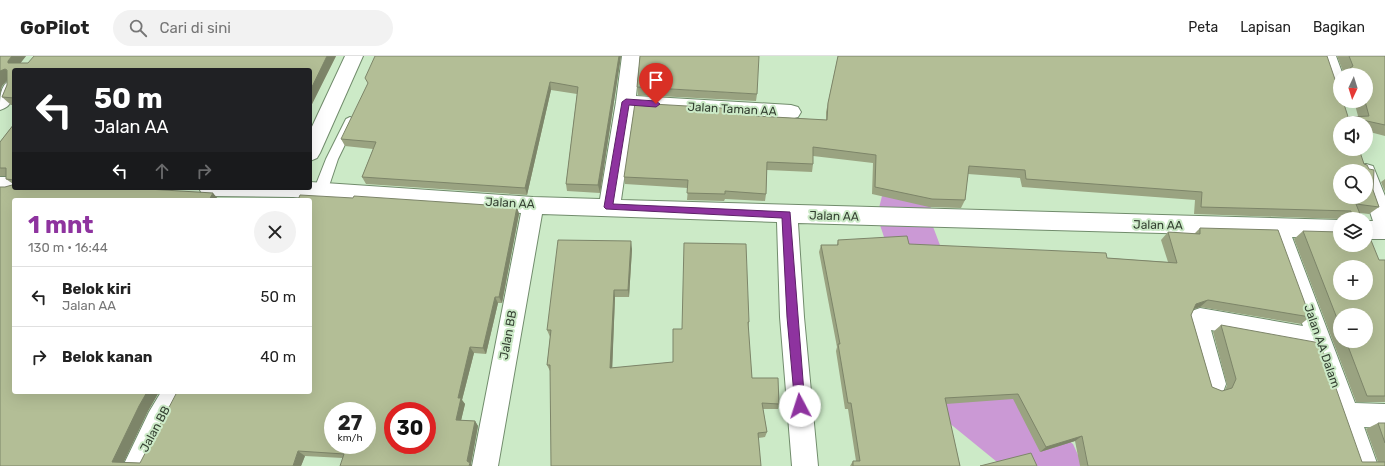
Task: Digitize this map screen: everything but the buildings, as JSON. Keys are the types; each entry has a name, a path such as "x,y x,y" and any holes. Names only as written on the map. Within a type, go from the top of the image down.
{"street":[{"path":"312,149 354,56"},
{"path":"609,207 626,102 631,56"},
{"path":"1327,56 1333,74"},
{"path":"0,103 12,88"},
{"name":"Jalan Taman AA","path":"626,102 792,112"},
{"path":"0,185 12,185"},
{"name":"Jalan AA","path":"250,190 320,192 533,204 897,218 1333,229"},
{"path":"1373,191 1385,225"},
{"name":"Jalan BB","path":"485,466 533,204"},
{"path":"786,214 792,317 805,466"},
{"name":"Jalan AA Dalam","path":"1278,227 1365,466"},
{"path":"1373,230 1385,230"},
{"path":"1214,384 1197,319 1200,318 1320,340"},
{"name":"Jalan BB","path":"136,466 158,420 174,394"},
{"path":"1346,415 1385,416"}],"lane":[{"path":"320,192 332,159 355,111"}],"waterway":[{"path":"962,56 961,67 932,88 903,216 969,402 1051,466"}],"route":[{"path":"656,104 626,102 609,207 786,214 792,317 800,406"}]}
